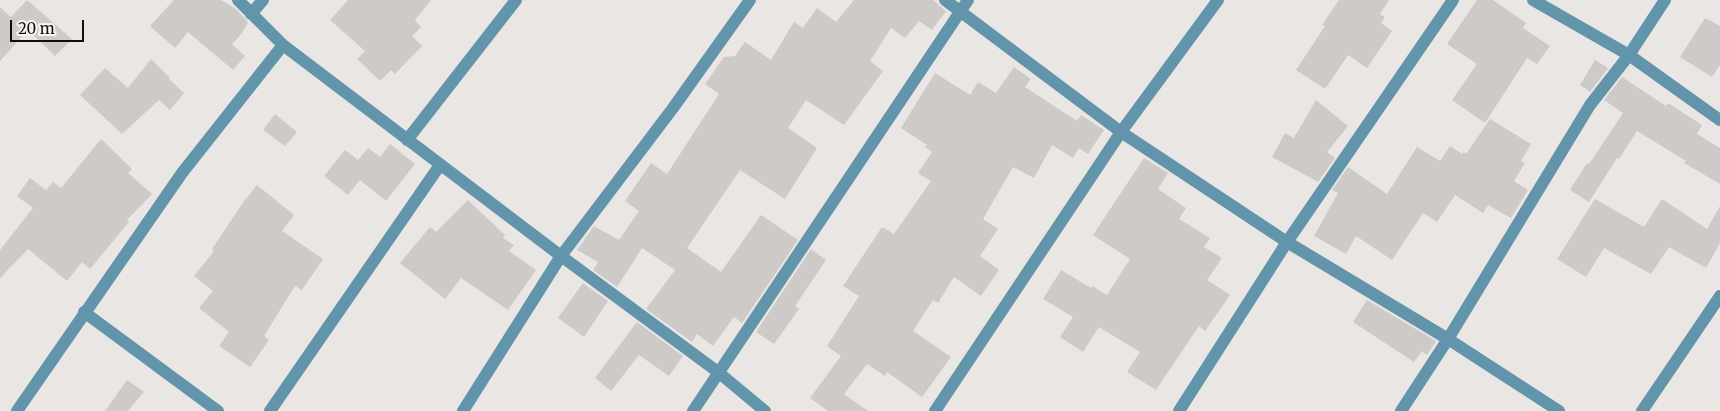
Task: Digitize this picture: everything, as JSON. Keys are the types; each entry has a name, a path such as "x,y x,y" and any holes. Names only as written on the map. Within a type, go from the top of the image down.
{"street":[{"path":"238,0 283,45 561,256 718,372 764,411"},
{"path":"251,14 263,0"},
{"path":"407,140 516,0"},
{"path":"463,411 561,256 673,108 750,0"},
{"path":"945,0 1121,132 1287,242 1448,338 1559,411"},
{"path":"693,411 968,0"},
{"path":"935,411 1121,132 1218,0"},
{"path":"1179,411 1287,242 1453,0"},
{"path":"1533,0 1629,55 1720,120"},
{"path":"1400,411 1448,338 1590,105 1629,55 1666,0"},
{"path":"17,411 182,173 283,45"},
{"path":"270,411 440,165"},
{"path":"1642,411 1720,296"},
{"path":"84,312 218,411"}],"building":[{"path":"27,0 72,39 55,56 28,30 0,61 0,7 11,17"},
{"path":"174,0 221,0 236,9 248,22 242,33 232,44 245,56 233,70 188,32 175,48 150,26"},
{"path":"348,0 431,0 415,20 421,27 412,36 422,46 395,74 391,70 380,81 357,59 365,51 330,20"},
{"path":"854,0 933,0 946,11 932,30 919,21 905,38 891,28 870,61 883,71 844,125 806,100 788,128 817,148 785,199 740,170 687,248 721,272 761,215 798,240 742,323 734,317 713,346 697,334 692,342 646,309 675,270 642,248 617,287 593,270 598,262 577,250 594,226 619,240 639,211 625,201 651,163 667,174 719,94 705,84 724,57 735,56 745,42 771,60 794,22 803,28 817,8 836,22"},
{"path":"1339,0 1389,0 1380,14 1385,17 1381,23 1392,31 1367,68 1348,55 1325,89 1296,70 1325,26 1322,25"},
{"path":"1477,0 1493,0 1526,23 1523,28 1550,46 1537,64 1527,58 1485,123 1452,100 1477,64 1447,44"},
{"path":"1705,18 1720,26 1720,65 1712,77 1680,57"},
{"path":"151,59 184,93 170,110 159,100 122,134 80,95 105,68 128,88"},
{"path":"1595,60 1608,68 1590,92 1580,85"},
{"path":"1014,67 1031,79 1025,87 1077,121 1081,115 1104,130 1088,154 1079,148 1073,158 1052,145 1034,178 1013,167 983,219 998,229 980,256 999,270 981,296 954,277 938,303 933,300 913,331 951,357 922,397 887,372 885,376 867,364 844,394 868,411 828,411 810,398 841,356 827,346 859,296 843,286 882,227 894,234 931,181 918,173 932,152 925,147 927,145 901,128 935,73 970,95 978,82 996,93"},
{"path":"1622,77 1666,106 1668,103 1702,125 1697,134 1720,148 1720,184 1684,163 1686,161 1637,131 1589,202 1570,190 1623,113 1604,100"},
{"path":"1316,100 1348,126 1327,152 1335,158 1318,182 1272,157 1285,133 1294,138"},
{"path":"275,114 297,132 285,146 263,130"},
{"path":"1490,119 1531,144 1521,161 1525,163 1514,181 1528,190 1511,218 1488,205 1483,213 1455,195 1437,222 1423,213 1392,260 1356,236 1346,254 1314,236 1338,193 1332,190 1348,167 1387,194 1417,147 1440,161 1450,146 1462,154 1464,152 1466,154"},
{"path":"101,139 132,169 128,173 152,194 127,220 129,222 90,269 82,262 67,281 28,249 0,278 0,250 33,208 17,196 30,178 46,190 53,182 61,188"},
{"path":"390,144 415,164 386,201 360,180 348,195 324,176 345,150 358,160 368,148 380,157"},
{"path":"1144,158 1168,173 1158,189 1186,208 1179,219 1210,238 1204,247 1222,258 1207,280 1230,295 1205,331 1199,326 1156,390 1127,372 1140,352 1099,327 1083,352 1060,337 1073,317 1043,299 1061,270 1107,295 1130,259 1093,235"},
{"path":"257,185 294,215 282,231 323,259 302,290 295,286 264,336 269,340 250,367 219,346 229,332 199,308 213,291 194,276 214,251 212,249"},
{"path":"1595,199 1644,227 1662,199 1707,229 1720,206 1720,243 1706,268 1669,247 1651,274 1604,248 1586,277 1557,259"},
{"path":"468,200 505,235 503,238 514,245 509,251 536,270 508,310 461,278 445,299 400,263 430,227 436,232"},
{"path":"811,249 826,260 795,306 799,309 774,344 756,332"},
{"path":"583,283 608,301 584,337 558,318"},
{"path":"1367,300 1436,341 1427,355 1422,351 1414,362 1353,322"},
{"path":"637,322 683,356 669,376 639,355 611,391 595,378"},
{"path":"127,380 144,392 128,411 105,411"}]}
